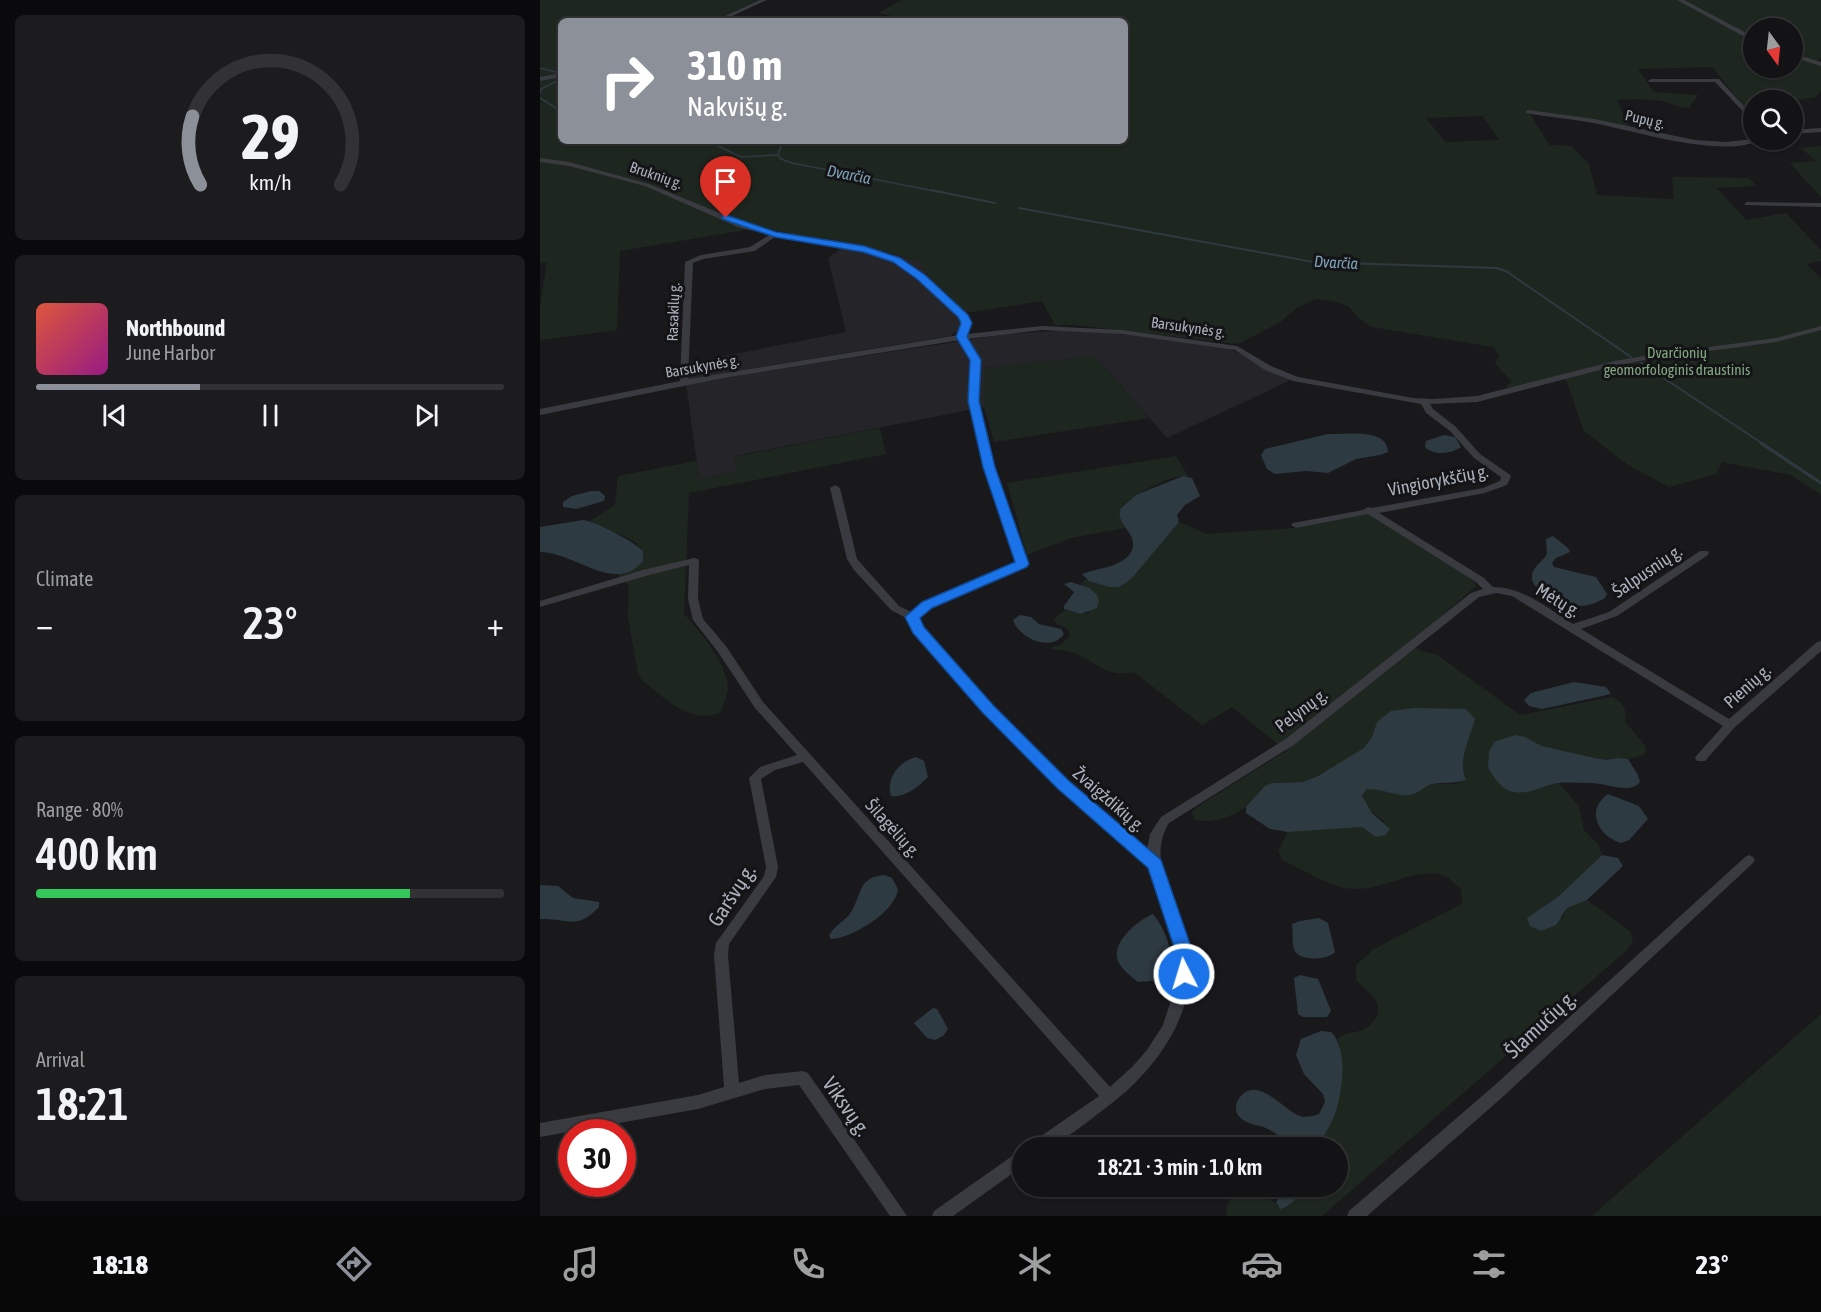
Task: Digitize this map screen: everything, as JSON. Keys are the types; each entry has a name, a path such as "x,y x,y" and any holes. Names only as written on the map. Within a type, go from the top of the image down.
{"street":[{"path":"724,18 764,0"},
{"path":"1680,0 1743,34"},
{"path":"1803,58 1821,64"},
{"path":"540,79 558,76"},
{"path":"1651,81 1717,80 1743,109"},
{"name":"Pupų g.","path":"1528,112 1591,120 1682,141 1743,142"},
{"path":"1803,131 1821,130"},
{"name":"Bruknių g.","path":"540,160 569,164 647,185 741,225 775,234 864,249 896,260 921,277 963,315 967,323 962,337"},
{"path":"1747,204 1821,205"},
{"name":"Rasakilų g.","path":"684,382 688,262 701,257 752,249 775,234"},
{"name":"Barsukynės g.","path":"540,412 684,382 962,337 1060,327 1237,348 1268,368 1296,379 1424,402 1477,399 1615,364 1776,340 1821,328"},
{"path":"912,617 927,605 1022,564 989,467 974,401 976,360 962,337"},
{"name":"Vingiorykščių g.","path":"1296,525 1500,486 1506,480 1503,471 1477,456 1453,429 1429,411 1424,402"},
{"name":"Žvaigždikių g.","path":"835,488 852,559 858,568 895,608 912,617 918,629 987,709 1063,784 1155,864"},
{"name":"Mėtų g.","path":"1368,510 1480,580 1490,590 1504,590 1516,594 1730,725"},
{"name":"Šalpusnių g.","path":"1573,628 1613,614 1704,553"},
{"name":"Šilagėlių g.","path":"540,604 647,572 694,561 693,599 698,620 722,649 759,705 1109,1096"},
{"name":"Pelynų g.","path":"1155,864 1152,848 1153,836 1165,820 1292,741 1475,595 1490,590"},
{"name":"Pienių g.","path":"1701,758 1730,725 1819,648"},
{"name":"Garšvų g.","path":"732,1091 721,955 723,943 766,883 772,867 755,778 764,769 792,763 805,757"},
{"name":"Šlamučių g.","path":"1355,1216 1501,1089 1749,860"},
{"path":"1051,1137 1109,1096 1143,1065 1164,1037 1176,1006 1184,974 1182,947 1155,864"},
{"name":"Viksvų g.","path":"540,1130 698,1102 765,1082 803,1078 899,1216"},
{"path":"940,1216 1012,1165"}],"shaded area":[{"path":"847,244 916,260 922,264 924,270 955,302 962,319 957,331 950,336 688,379 689,363 846,332 828,258"},
{"path":"1075,330 1139,336 1228,349 1291,380 1167,438 1095,356 984,368 984,407 735,456 737,472 699,479 686,383 1014,333"},
{"path":"1328,434 1373,436 1386,444 1388,452 1356,459 1328,473 1306,471 1275,474 1267,469 1261,455 1265,449"},
{"path":"1444,435 1455,437 1461,447 1443,453 1433,452 1425,447 1426,441"},
{"path":"1183,476 1192,478 1200,496 1185,505 1177,515 1179,522 1131,579 1119,587 1109,587 1089,581 1082,574 1119,563 1131,553 1133,541 1120,518 1121,508 1136,495"},
{"path":"599,491 605,496 604,501 576,509 563,507 563,502 572,496"},
{"path":"583,520 632,542 643,551 643,561 632,570 620,574 607,573 567,558 540,552 540,527"},
{"path":"1553,536 1570,552 1556,558 1552,563 1554,567 1596,577 1607,594 1605,598 1589,605 1574,606 1551,597 1534,584 1532,578 1534,570 1547,554 1546,539"},
{"path":"1071,582 1089,588 1097,595 1099,601 1097,608 1081,614 1064,609 1074,592 1064,584"},
{"path":"1020,615 1031,617 1039,624 1061,629 1064,634 1058,640 1051,642 1036,641 1016,627 1013,620"},
{"path":"1574,682 1606,687 1611,694 1542,709 1529,706 1524,700 1531,693"},
{"path":"1414,708 1466,709 1475,719 1465,750 1463,765 1466,780 1432,784 1410,795 1367,789 1362,796 1372,813 1390,829 1385,835 1376,837 1362,827 1288,832 1270,829 1246,813 1246,807 1265,786 1272,783 1303,782 1318,776 1364,748 1372,737 1377,722 1391,711"},
{"path":"1515,735 1525,737 1542,746 1595,758 1628,759 1640,782 1631,788 1592,783 1559,783 1520,793 1509,791 1499,783 1488,768 1489,752 1494,742"},
{"path":"916,757 924,761 928,777 906,794 891,796 890,783 895,771 904,762"},
{"path":"1608,794 1639,806 1648,819 1629,840 1621,843 1606,835 1597,822 1597,807"},
{"path":"1602,855 1618,858 1623,866 1587,900 1567,908 1556,925 1541,931 1530,926 1527,918 1559,896"},
{"path":"885,875 892,878 898,889 890,906 861,929 831,939 829,936 849,915 861,889 869,879"},
{"path":"540,885 558,886 573,898 599,902 599,907 578,921 540,919"},
{"path":"1153,914 1166,937 1171,965 1164,980 1138,982 1118,961 1118,946 1133,926"},
{"path":"1319,918 1328,923 1335,952 1320,958 1301,956 1294,949 1292,924"},
{"path":"1300,975 1318,979 1331,1011 1327,1017 1303,1017 1298,1014 1294,978"},
{"path":"933,1008 937,1009 948,1029 943,1036 935,1040 927,1038 914,1023"},
{"path":"1321,1031 1331,1032 1340,1047 1342,1056 1338,1104 1323,1137 1280,1137 1264,1127 1248,1123 1237,1112 1236,1104 1244,1093 1252,1090 1268,1095 1300,1116 1319,1114 1325,1102 1323,1094 1304,1074 1296,1055 1301,1039"},
{"path":"1279,1197 1297,1197 1280,1209 1276,1202"}],"green space":[{"name":"Dvarčionių geomorfologinis draustinis","path":"540,0 761,0 720,18 558,18 558,144 1128,144 1128,18 902,18 878,13 902,0 1821,0 1821,58 1818,61 1821,62 1821,91 1816,97 1803,99 1803,90 1743,90 1743,105 1712,67 1638,69 1654,92 1698,95 1689,108 1655,100 1617,100 1629,127 1556,114 1529,112 1549,145 1571,146 1589,164 1597,195 1674,199 1672,177 1749,178 1756,186 1717,188 1746,220 1786,213 1821,250 1821,261 1806,264 1821,278 1821,495 1791,475 1722,462 1716,474 1669,487 1628,465 1584,431 1566,380 1558,377 1510,391 1506,386 1512,382 1495,363 1499,355 1493,347 1372,327 1348,306 1333,301 1316,299 1298,307 1279,323 1238,344 1075,325 1055,325 1042,301 965,313 916,260 869,248 799,236 763,227 620,251 617,330 540,340 540,306 547,262 540,263","holes":["1483,116 1499,140 1445,142 1426,118"]},
{"path":"1821,146 1821,197 1790,163 1816,161 1803,148"},
{"path":"1095,356 1149,418 994,442 984,407 984,368"},
{"path":"880,428 886,454 689,493 684,614 705,639 724,670 728,689 721,712 699,715 678,708 642,680 638,674 628,617 629,586 617,574 628,572 644,555 636,543 590,521 615,505 618,476 696,461 699,479 737,472 734,457"},
{"path":"1176,456 1188,476 1171,478 1162,482 1121,507 1120,517 1125,528 1071,538 1027,555 1007,483"},
{"path":"1378,512 1467,569 1476,586 1410,644 1422,651 1436,654 1520,715 1612,697 1624,707 1625,722 1644,744 1646,750 1644,755 1628,759 1606,760 1542,746 1525,737 1527,792 1559,783 1579,806 1584,830 1598,844 1602,855 1559,896 1527,918 1563,918 1567,908 1587,900 1630,931 1633,941 1626,951 1348,1193 1348,1137 1322,1137 1339,1095 1342,1068 1338,1039 1366,1028 1377,1017 1378,1012 1374,998 1356,980 1356,965 1374,949 1463,903 1461,889 1442,875 1431,874 1410,876 1367,888 1337,886 1283,861 1278,851 1288,832 1362,827 1376,837 1384,821 1366,804 1362,796 1367,789 1379,788 1399,795 1432,784 1456,784 1465,780 1463,757 1475,719 1377,722 1365,747 1334,767 1301,782 1272,783 1247,806 1233,814 1217,820 1201,821 1194,819 1192,812 1286,751 1232,707 1202,725 1134,672 1113,673 1076,654 1048,648 1061,645 1070,635 1068,629 1054,620 1058,615 1066,610 1081,614 1090,613 1079,585 1086,579 1109,587 1138,571 1179,522 1207,534 1294,528"},
{"path":"1821,1014 1821,1216 1592,1216"},
{"path":"1265,1197 1276,1203 1280,1209 1297,1197 1344,1197 1322,1216 1227,1216 1226,1207 1231,1198"}],"waterway":[{"name":"Dvarčia","path":"540,68 558,73"},
{"name":"Dvarčia","path":"540,93 541,89 558,80"},
{"name":"Dvarčia","path":"540,98 558,109"},
{"name":"Dvarčia","path":"714,144 741,157 778,155"},
{"path":"778,155 782,144"},
{"name":"Dvarčia","path":"778,155 781,159 792,163 939,192"},
{"name":"Dvarčia","path":"931,190 995,203"},
{"name":"Dvarčia","path":"1019,208 1313,262 1496,268 1506,271 1631,357"},
{"name":"Dvarčia","path":"1641,363 1763,444"},
{"name":"Dvarčia","path":"1761,443 1821,483"}],"route":[{"path":"726,218 741,225 775,234 864,249 896,260 921,277 963,315 967,323 962,337 976,360 974,401 989,467 1022,564 927,605 912,617 918,629 987,709 1063,784 1155,864 1182,947 1184,974"}]}
